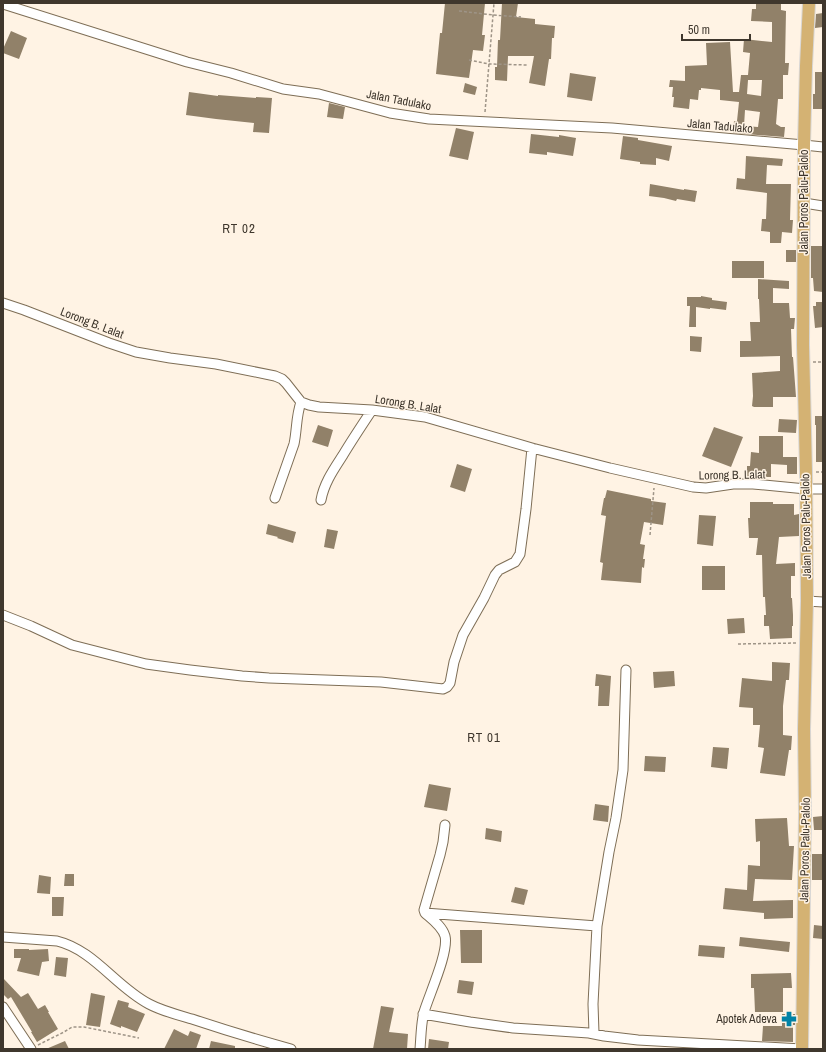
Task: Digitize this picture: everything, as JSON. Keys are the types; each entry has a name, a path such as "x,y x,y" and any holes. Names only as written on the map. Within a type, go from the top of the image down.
{"main road":[{"name":"Jalan Poros Palu-Palolo","path":"802,1049 805,814 804,729 807,601 803,344 804,145 809,3"}],"street":[{"name":"Jalan Tadulako","path":"3,4 187,62 231,73 283,89 319,94 390,113 429,119 612,128 823,147"},
{"path":"804,203 823,206"},
{"name":"Lorong B. Lalat","path":"3,303 136,352 216,364 275,376 282,379 286,383 301,402 318,406 372,410 425,417 532,448 693,487 706,488 733,484 753,484 806,489 823,489"},
{"path":"275,498 294,444 298,411 301,402"},
{"path":"321,500 323,490 332,471 354,435 372,410"},
{"path":"3,615 72,645 153,665 182,670 269,678 381,682 443,689 450,683 454,662 463,635 495,575 499,570 515,562 520,554 532,448"},
{"path":"807,601 823,602"},
{"path":"594,1033 593,1004 597,926 623,770 626,670"},
{"path":"420,1049 423,1014 446,946 445,937 442,930 425,913 424,910 440,855 445,825"},
{"path":"425,913 597,926"},
{"path":"3,937 63,942 93,960 134,995 150,1005 199,1022 291,1049"},
{"path":"3,1007 31,1049"},
{"path":"423,1014 513,1028 594,1033 638,1040 802,1049"}],"path":[{"path":"484,122 494,3"},
{"path":"459,11 521,17"},
{"path":"469,60 489,64 528,65"},
{"path":"650,535 655,478"},
{"path":"738,644 806,643"},
{"path":"31,1049 72,1027 84,1027 139,1038"}],"building":[{"path":"445,3 485,3 482,35 485,35 483,51 473,50 469,78 436,74"},
{"path":"502,3 518,3 516,17 535,19 535,24 555,26 554,38 552,38 551,59 549,59 545,86 529,83 534,56 508,56 507,81 495,80 498,40 500,40"},
{"path":"756,3 781,3 781,10 786,11 785,63 789,63 788,75 783,75 783,99 778,99 776,124 781,127 785,127 784,137 733,133 734,121 737,121 739,102 720,100 720,90 701,88 701,90 699,90 698,100 690,99 689,109 673,107 673,87 669,87 670,80 685,81 685,66 707,65 706,43 730,42 733,92 739,92 741,75 748,75 750,53 743,52 744,39 772,42 772,22 751,21 752,9 756,9","holes":["748,80 762,80 761,96 747,94","745,110 760,112 758,127 744,126"]},
{"path":"823,13 823,27 815,28 816,14"},
{"path":"11,31 27,38 19,59 3,53 3,49"},
{"path":"815,72 823,72 823,109 813,109"},
{"path":"570,73 596,77 592,101 567,97"},
{"path":"465,83 477,87 475,95 463,92"},
{"path":"189,92 218,96 272,98 269,133 253,132 254,123 186,115"},
{"path":"329,103 345,107 343,119 327,117"},
{"path":"456,128 474,132 468,160 449,156"},
{"path":"531,134 559,137 559,135 576,138 573,156 547,152 547,155 529,153"},
{"path":"623,136 672,146 669,161 656,158 656,165 640,164 640,162 620,159"},
{"path":"746,156 783,159 782,166 767,165 766,184 791,184 790,220 793,220 792,233 782,232 781,243 770,243 770,232 761,231 762,219 766,219 767,193 736,189 737,178 745,179"},
{"path":"650,184 697,191 695,202 677,199 676,201 649,196"},
{"path":"811,246 823,246 823,292 814,291 813,278 811,278"},
{"path":"786,250 796,250 796,262 786,262"},
{"path":"732,261 764,261 764,278 732,278"},
{"path":"758,279 789,281 789,289 773,288 773,303 789,303 790,318 795,318 794,329 791,329 796,397 773,397 773,407 752,406 752,373 780,371 780,356 740,357 740,341 751,341 750,322 760,322"},
{"path":"701,296 712,298 712,300 727,302 726,310 696,307 696,327 689,327 690,306 687,306 687,297"},
{"path":"816,302 823,302 823,327 815,328 813,306 816,306"},
{"path":"690,336 702,337 701,352 690,351"},
{"path":"815,416 823,416 823,462 816,462"},
{"path":"779,419 797,420 796,433 778,432"},
{"path":"318,425 333,430 328,447 312,442"},
{"path":"714,427 743,437 731,467 702,456"},
{"path":"759,436 783,436 783,457 797,457 797,474 787,474 787,465 771,464 771,477 747,477 747,466 750,466 751,452 759,453"},
{"path":"457,464 472,469 465,492 450,487"},
{"path":"607,490 651,499 651,501 666,503 663,525 644,522 640,544 645,545 643,559 645,559 644,568 642,567 641,583 601,580 603,563 600,562 606,516 601,515"},
{"path":"750,502 794,504 794,515 799,514 799,536 779,537 776,564 795,563 795,576 791,576 793,615 792,638 770,639 769,626 764,626 764,615 766,615 765,597 763,597 762,555 756,555 758,538 749,538 748,518 750,518"},
{"path":"699,515 716,516 713,546 697,544"},
{"path":"268,524 296,532 293,543 266,534"},
{"path":"327,529 338,531 334,549 324,547"},
{"path":"702,566 725,566 725,590 702,590"},
{"path":"744,618 745,633 728,634 727,619"},
{"path":"772,662 790,663 789,680 786,680 783,706 783,735 792,736 791,750 789,750 785,776 760,773 764,748 758,747 760,725 753,725 753,708 739,707 742,678 772,681"},
{"path":"674,671 675,686 654,688 653,672"},
{"path":"596,674 611,676 609,706 598,706 599,686 595,686"},
{"path":"713,747 729,748 727,769 711,767"},
{"path":"645,756 666,757 665,772 644,771"},
{"path":"429,784 451,788 447,811 424,807"},
{"path":"595,804 609,806 608,822 593,820"},
{"path":"823,816 823,830 814,830 813,817"},
{"path":"787,818 789,846 794,846 792,880 755,879 753,901 793,900 793,918 764,919 764,913 723,909 725,888 747,890 748,865 760,866 760,841 756,842 755,819"},
{"path":"486,828 502,831 501,842 485,839"},
{"path":"812,854 823,854 823,880 812,880"},
{"path":"65,874 74,874 74,886 64,886"},
{"path":"39,875 51,877 50,894 37,893"},
{"path":"515,887 528,890 524,905 511,902"},
{"path":"52,897 64,897 63,916 52,916"},
{"path":"814,925 823,926 823,939 813,938"},
{"path":"460,930 482,930 482,963 461,963"},
{"path":"740,937 790,942 789,952 739,946"},
{"path":"699,945 725,947 724,958 698,956"},
{"path":"14,949 48,949 49,961 42,962 39,976 17,971 21,958 14,958"},
{"path":"56,957 68,958 66,977 54,975"},
{"path":"791,973 792,988 783,988 783,1012 755,1012 754,988 751,988 751,974"},
{"path":"3,978 21,997 28,993 38,1009 45,1005 58,1029 37,1042 11,997 8,999 3,994"},
{"path":"459,980 474,982 472,995 457,993"},
{"path":"91,993 105,996 100,1027 86,1025"},
{"path":"118,1000 129,1003 128,1007 145,1014 137,1032 121,1026 121,1028 110,1024"},
{"path":"381,1006 394,1008 389,1032 408,1034 407,1049 373,1049"},
{"path":"782,1014 795,1014 795,1025 793,1025 793,1042 762,1041 763,1026 782,1026"},
{"path":"174,1029 188,1036 190,1031 201,1035 196,1049 164,1049"},
{"path":"429,1039 449,1042 448,1049 428,1049"},
{"path":"65,1041 69,1049 46,1049"},
{"path":"211,1041 235,1046 235,1049 209,1049"}],"place":[{"name":"Apotek Adeva","path":"789,1019"}],"district":[{"name":"RT 02","path":"239,228"},
{"name":"RT 01","path":"484,737"}]}
